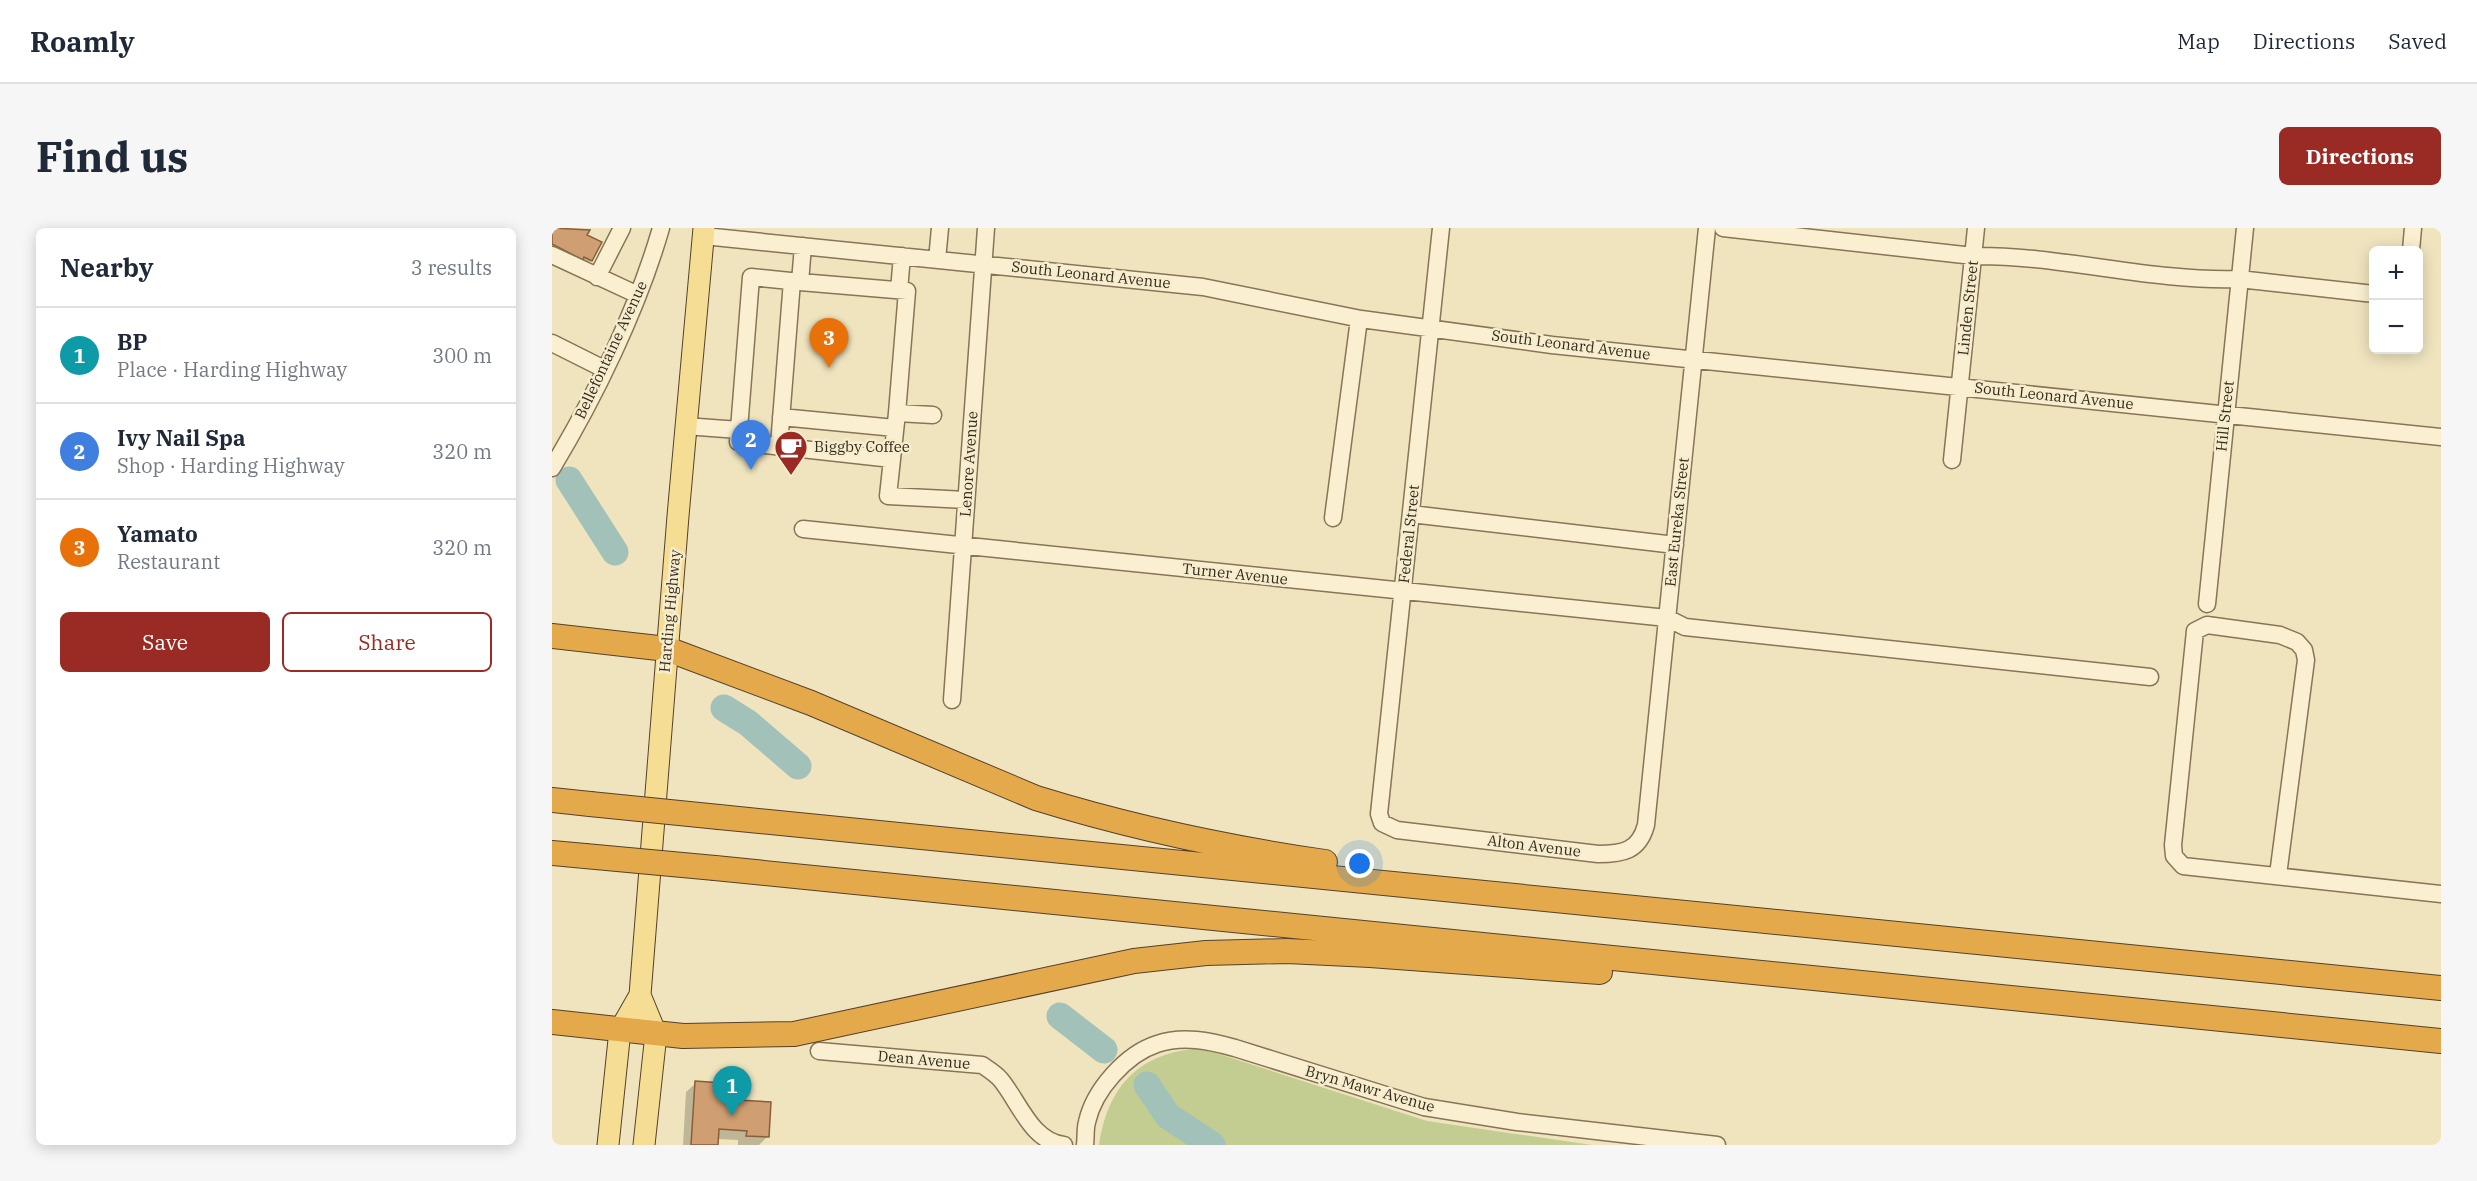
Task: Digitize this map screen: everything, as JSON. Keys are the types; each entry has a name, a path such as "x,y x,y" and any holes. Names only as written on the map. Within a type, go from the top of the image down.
{"highway":[{"path":"552,636 667,649 811,703 1036,798 1107,819 1311,860 1657,898 1720,911 1727,917"},
{"path":"552,800 2441,988"},
{"path":"552,853 2441,1041"},
{"path":"552,1022 683,1036 794,1034 1134,961 1206,953 1287,951 1536,967 2222,1023 2232,1019"}],"main road":[{"name":"Harding Highway","path":"608,1145 620,1030 640,994 685,426 704,232"},
{"name":"Harding Highway","path":"640,994 656,1034 644,1145"}],"street":[{"path":"597,277 622,228"},
{"name":"Bellefontaine Avenue","path":"552,468 604,369 638,295 661,228"},
{"path":"937,260 940,228"},
{"name":"Lenore Avenue","path":"952,700 986,228"},
{"name":"Federal Street","path":"1397,830 1382,822 1379,814 1441,228"},
{"name":"East Eureka Street","path":"1647,815 1707,228"},
{"path":"1723,228 1973,256 2014,257 2217,280 2239,279 2369,294"},
{"name":"Linden Street","path":"1952,460 1976,228"},
{"name":"Hill Street","path":"2206,604 2244,228"},
{"path":"2411,246 2413,228"},
{"name":"South Leonard Avenue","path":"704,232 803,246 1203,287 1359,319 1552,345 2441,437"},
{"path":"779,445 796,282 803,246"},
{"path":"552,255 638,295"},
{"path":"899,290 902,256"},
{"path":"892,459 738,442 751,277 907,291 896,421 892,459 888,495 966,500"},
{"path":"1333,519 1359,319"},
{"path":"552,343 604,369"},
{"path":"781,417 896,421 933,415"},
{"path":"685,426 739,430"},
{"path":"1411,514 1674,545"},
{"name":"Turner Avenue","path":"803,529 1667,618 1685,627 2150,677"},
{"path":"2278,875 2306,660 2304,650 2297,642 2280,635 2207,625 2195,631 2173,845 2175,856 2182,866 2441,894"},
{"name":"Alton Avenue","path":"1397,830 1616,854 1632,850 1639,842 1647,815"},
{"name":"Bryn Mawr Avenue","path":"1086,1145 1087,1122 1095,1100 1112,1077 1133,1057 1156,1044 1182,1040 1208,1041 1235,1048 1424,1107 1631,1140 1717,1145"},
{"name":"Dean Avenue","path":"819,1051 982,1065 999,1077 1040,1136 1055,1144 1064,1145"}],"green space":[{"path":"1194,1049 1213,1052 1427,1121 1592,1145 1099,1145 1109,1107 1128,1078 1156,1058"}],"building":[{"path":"552,228 590,230 587,235 602,242 592,261 584,257 583,260 552,244"},
{"path":"695,1081 723,1083 722,1099 771,1102 769,1137 746,1136 747,1131 719,1129 718,1145 691,1145"}],"waterway":[{"path":"569,480 615,552"},
{"path":"724,708 748,723 798,766"},
{"path":"1060,1016 1104,1050"},
{"path":"1147,1085 1168,1116 1212,1145"}],"place":[{"name":"Yamato","path":"829,368"},
{"name":"Ivy Nail Spa","path":"751,470"},
{"name":"Biggby Coffee","path":"791,476"},
{"name":"BP","path":"732,1116"}]}
